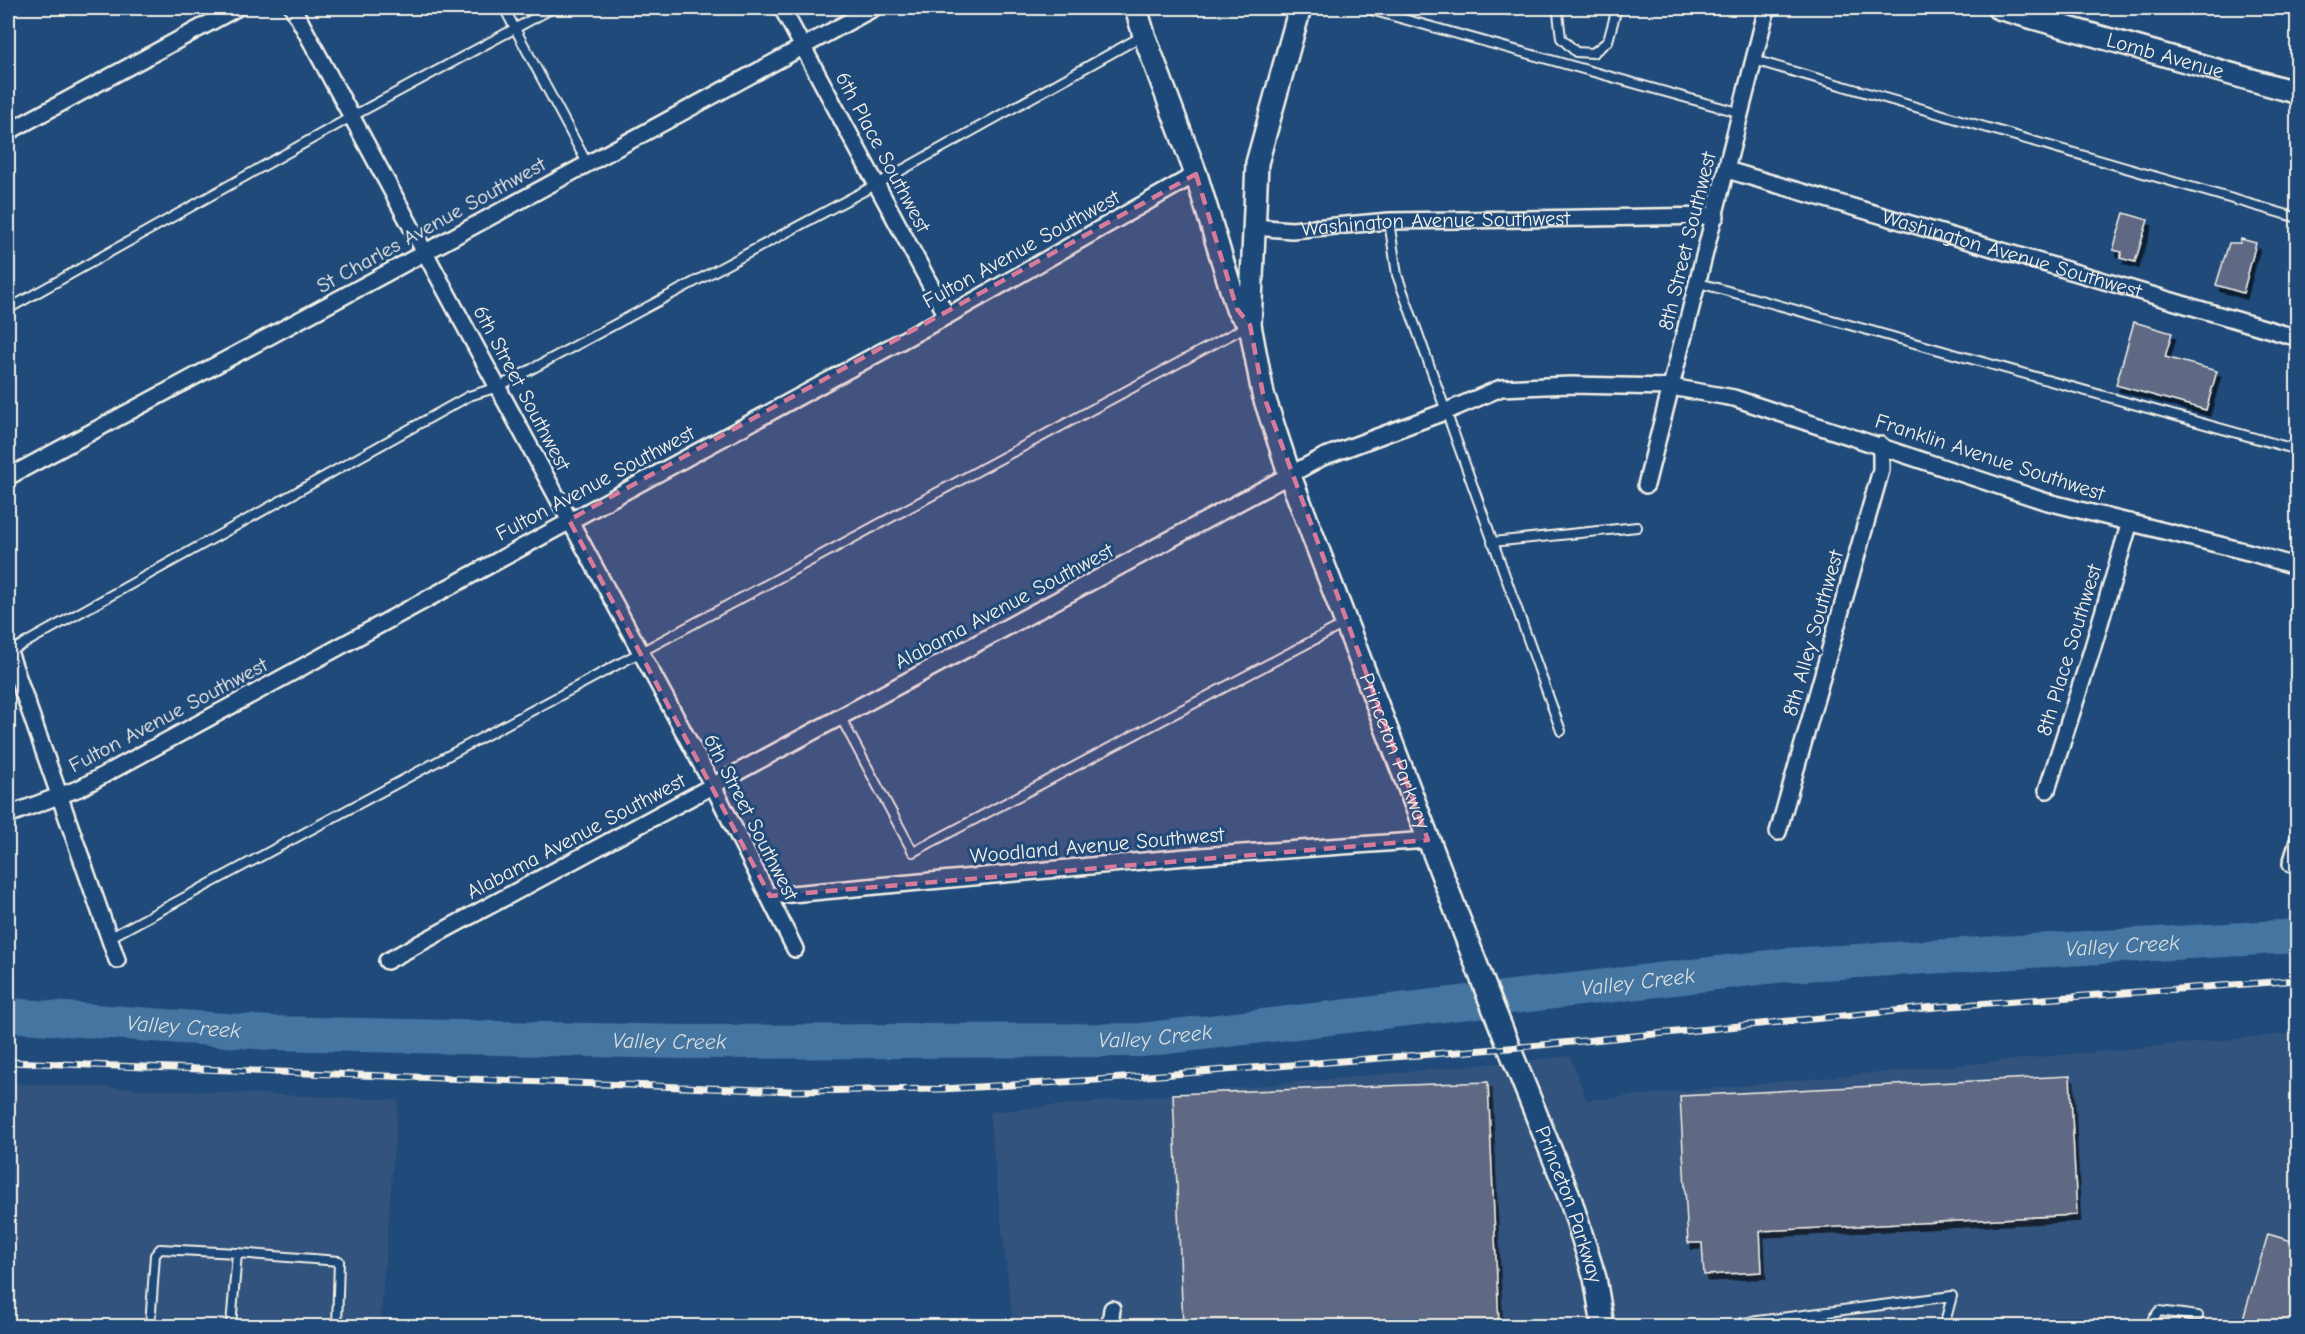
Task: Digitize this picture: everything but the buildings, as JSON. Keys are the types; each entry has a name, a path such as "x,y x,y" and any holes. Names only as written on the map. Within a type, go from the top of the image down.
{"main road":[{"name":"Princeton Parkway","path":"1136,8 1196,174 1238,309 1250,325 1263,394 1290,476 1344,624 1570,1202 1594,1278 1603,1326"},
{"path":"1250,325 1257,163 1300,8"},
{"name":"Lomb Avenue","path":"1998,8 2295,91"}],"street":[{"path":"8,132 237,8"},
{"name":"6th Street Southwest","path":"293,8 713,786 795,949"},
{"name":"6th Place Southwest","path":"782,8 947,316"},
{"name":"St Charles Avenue Southwest","path":"8,477 874,8"},
{"name":"8th Street Southwest","path":"1646,485 1767,8"},
{"name":"Washington Avenue Southwest","path":"1727,170 2298,338"},
{"name":"Fulton Avenue Southwest","path":"8,815 90,782 947,316 1196,174"},
{"name":"Washington Avenue Southwest","path":"1253,227 1292,230 1389,221 1716,216"},
{"name":"Alabama Avenue Southwest","path":"387,961 1323,457 1502,388 1570,385 1671,387"},
{"name":"Franklin Avenue Southwest","path":"1671,387 1734,398 2044,501 2252,553 2298,567"},
{"name":"8th Alley Southwest","path":"1778,832 1881,470 1881,445"},
{"name":"8th Place Southwest","path":"2047,790 2130,522"},
{"path":"9,659 60,795 117,960"},
{"name":"Woodland Avenue Southwest","path":"770,896 1186,857 1428,840"},
{"path":"2291,864 2298,841"},
{"path":"1110,1326 1112,1310"}],"lane":[{"path":"504,8 587,163"},
{"path":"8,309 351,117 553,8"},
{"path":"1364,8 1393,11 1741,113"},
{"path":"1499,8 1510,10 1515,8"},
{"path":"1560,8 1558,13 1561,38 1576,52 1593,53 1608,41 1617,8"},
{"path":"9,659 469,396 498,387 877,184 1144,35"},
{"path":"1754,60 2298,218"},
{"path":"1389,221 1397,275 1561,731"},
{"path":"1699,283 2298,450"},
{"path":"110,938 1250,325"},
{"path":"1492,542 1637,527"},
{"path":"841,718 913,852 1344,624"},
{"path":"150,1326 157,1251 160,1249 339,1261 337,1326"},
{"path":"231,1326 237,1253"},
{"path":"1741,1326 1742,1323 1952,1296 1944,1326"},
{"path":"2148,1326 2159,1311 2198,1316"}],"highlighted area":[{"path":"1196,174 1237,309 1250,325 1263,394 1428,840 770,896 569,520"}],"shaded area":[{"path":"2297,1033 2297,1326 1013,1326 989,1112 1570,1056 1587,1100"},
{"path":"8,1083 398,1100 380,1326 8,1326"}],"waterway":[{"name":"Valley Creek","path":"8,1015 270,1033 683,1042 1141,1040 1786,965 2298,936"}],"railway":[{"path":"8,1062 791,1091 942,1089 1096,1080 1509,1048 1936,1007 2298,980"}]}
